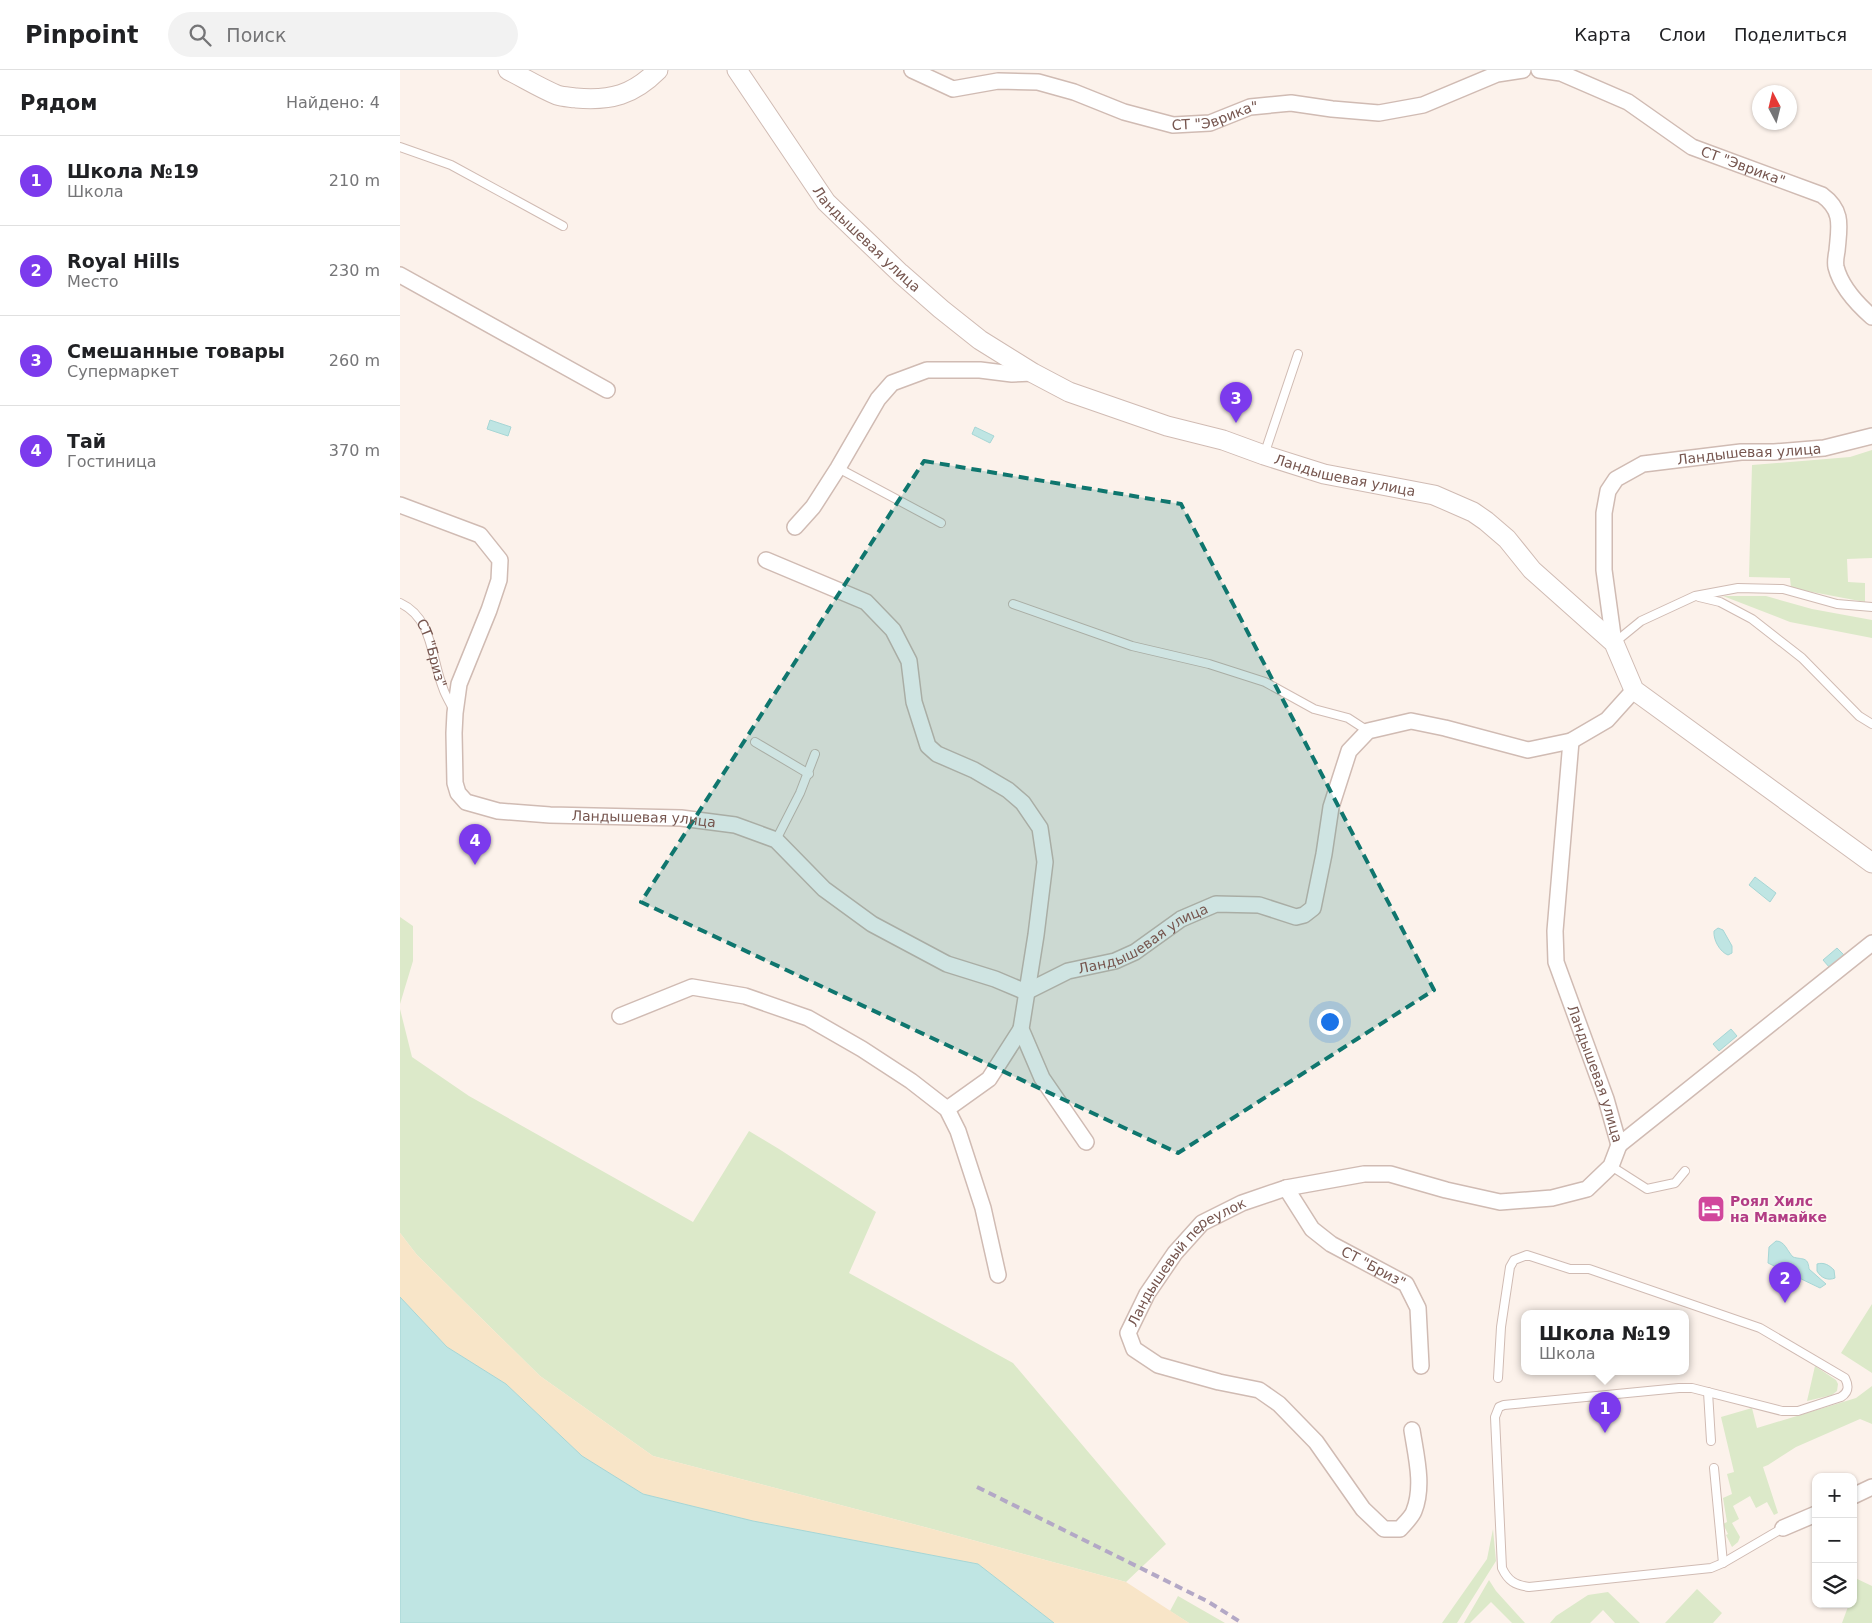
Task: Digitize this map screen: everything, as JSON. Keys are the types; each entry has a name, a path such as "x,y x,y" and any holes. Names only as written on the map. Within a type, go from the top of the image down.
{"street":[{"path":"508,70 559,96 589,99 613,98 631,91 648,80 658,70"},
{"name":"Ландышевая улица","path":"737,70 826,202 900,273 980,340 1033,373 1069,392 1168,426 1223,440 1324,474 1434,495 1473,512 1507,539 1532,570 1614,643"},
{"name":"СТ \"Эврика\"","path":"912,70 953,89 998,81 1038,82 1074,92 1124,112 1173,125 1210,123 1250,107 1291,103 1332,110 1379,113 1423,105 1496,72 1523,70"},
{"name":"СТ \"Эврика\"","path":"1539,70 1562,73 1628,102 1692,147 1822,195 1831,202 1838,212 1839,229 1835,265 1844,286 1860,306 1872,317"},
{"path":"400,275 607,390"},
{"name":"Ландышевая улица","path":"795,528 813,507 878,399 892,382 927,370 980,370 1012,374 1033,373"},
{"name":"Ландышевая улица","path":"1634,690 1614,643 1604,570 1604,512 1608,491 1616,479 1643,464 1741,452 1774,452 1824,448 1872,436"},
{"name":"Ландышевая улица","path":"400,505 480,534 500,560 499,580 460,684 455,713 456,783 458,793 466,802 498,811 550,815 681,818 735,825 776,840 824,889 872,924 948,964 1026,992 1068,971 1115,961 1135,952 1181,919 1216,904 1260,905 1296,917 1304,915 1313,908 1331,806 1349,752 1368,731"},
{"path":"766,560 866,602 893,630 909,661 914,702 928,746 937,754 974,770 1008,790 1023,803 1040,828 1045,862 1036,935 1021,1028 989,1079 946,1109"},
{"path":"1368,731 1411,721 1528,750 1571,741 1607,720 1634,690 1872,863"},
{"name":"Ландышевая улица","path":"1571,741 1555,931 1556,962 1606,1099 1619,1145 1872,943"},
{"path":"620,1016 692,987 745,996 808,1018 911,1080 946,1109 958,1131 983,1208 998,1275"},
{"path":"1021,1028 1042,1078 1086,1142"},
{"name":"Ландышевый переулок","path":"1412,1430 1417,1461 1419,1493 1414,1513 1400,1529 1384,1529 1363,1509 1316,1442 1279,1404 1259,1390 1219,1382 1158,1365 1134,1349 1128,1333 1147,1294 1175,1253 1202,1223 1242,1203 1286,1188 1364,1174 1390,1174 1446,1190 1500,1202 1552,1198 1587,1189 1611,1166 1619,1145"},
{"name":"СТ \"Бриз\"","path":"1286,1188 1312,1228 1331,1244 1406,1284 1418,1308 1421,1366"},
{"path":"1857,1494 1872,1487"},
{"path":"1783,1528 1812,1516"}],"lane":[{"path":"400,147 451,165 563,226"},
{"path":"1264,455 1298,354"},
{"path":"838,468 941,523"},
{"path":"1614,643 1641,621 1695,596 1738,588 1783,589 1837,604 1872,607"},
{"path":"1695,596 1720,602 1752,619 1802,658 1859,716 1872,724"},
{"name":"СТ \"Бриз\"","path":"400,603 410,608 420,620 432,643 442,687 455,713"},
{"path":"1013,604 1132,646 1209,664 1266,682 1314,709 1348,718 1368,731"},
{"path":"755,742 809,774"},
{"path":"776,840 809,774 815,754"},
{"path":"1611,1166 1647,1189 1675,1183 1685,1171"},
{"path":"1498,1378 1501,1327 1510,1267 1514,1260 1527,1255 1570,1269 1589,1269 1760,1328 1844,1378 1848,1390 1841,1398 1798,1411 1782,1411 1692,1388 1504,1405 1499,1407 1494,1417 1502,1568 1507,1578 1517,1585 1529,1587 1711,1568 1783,1528"},
{"path":"1708,1392 1711,1441"},
{"path":"1714,1468 1723,1563"}],"highlighted area":[{"path":"924,461 1181,504 1434,990 1178,1153 641,902"}],"green space":[{"path":"1872,450 1872,558 1847,559 1848,582 1865,583 1865,602 1791,588 1790,578 1749,577 1752,465 1850,457"},
{"path":"1723,596 1766,596 1812,609 1872,620 1872,638 1790,622"},
{"path":"400,917 413,926 413,961 400,1004"},
{"path":"400,1009 412,1057 469,1096 693,1222 749,1131 876,1212 849,1273 1013,1363 1166,1544 1126,1582 653,1456 540,1376 417,1255 400,1233"},
{"path":"1872,1304 1872,1373 1841,1353"},
{"path":"1815,1366 1836,1380 1838,1384 1837,1391 1832,1395 1807,1401"},
{"path":"1872,1386 1872,1424 1860,1419 1796,1447 1763,1467 1778,1513 1774,1515 1767,1502 1756,1508 1750,1496 1733,1506 1739,1519 1732,1523 1740,1537 1738,1542 1732,1547 1723,1524 1727,1522 1723,1498 1732,1494 1727,1474 1734,1472 1721,1417 1752,1408 1757,1428 1856,1398"},
{"path":"1493,1529 1496,1561 1457,1623 1442,1623 1487,1559"},
{"path":"1857,1579 1872,1586 1872,1623 1842,1623 1848,1608 1857,1608"},
{"path":"1489,1580 1496,1591 1525,1623 1512,1623 1491,1602 1470,1623 1464,1623"},
{"path":"1697,1589 1722,1613 1713,1623 1665,1623"},
{"path":"1608,1592 1640,1623 1615,1623 1603,1610 1590,1623 1550,1623 1556,1616 1588,1595"},
{"path":"1178,1596 1225,1623 1189,1623 1170,1611"}],"sand":[{"path":"400,1233 417,1255 540,1376 653,1456 1126,1582 1189,1623 1054,1623 978,1564 753,1521 643,1494 582,1456 506,1384 447,1347 400,1297"}],"water":[{"path":"490,420 511,427 508,436 487,429"},
{"path":"975,427 994,436 990,443 972,434"},
{"path":"1755,877 1776,893 1770,902 1749,885"},
{"path":"1718,928 1723,930 1732,946 1732,953 1728,955 1722,951 1716,942 1714,931"},
{"path":"1837,948 1844,955 1830,968 1823,960"},
{"path":"1731,1029 1737,1036 1719,1051 1713,1044"},
{"path":"1776,1241 1784,1244 1793,1257 1806,1260 1809,1269 1826,1284 1820,1288 1768,1263 1769,1247"},
{"path":"1817,1264 1824,1264 1834,1270 1835,1278 1827,1279 1821,1275 1817,1271"},
{"path":"400,1297 447,1347 506,1384 582,1456 643,1494 753,1521 978,1564 1054,1623 400,1623"}],"railway":[{"path":"977,1487 1207,1601 1242,1623"}],"place":[{"name":"Смешанные товары","path":"1236,423"},
{"name":"Тай","path":"475,865"},
{"name":"Роял Хилс на Мамайке","path":"1711,1209"},
{"name":"Royal Hills","path":"1785,1303"},
{"name":"Школа №19","path":"1605,1433"}]}
